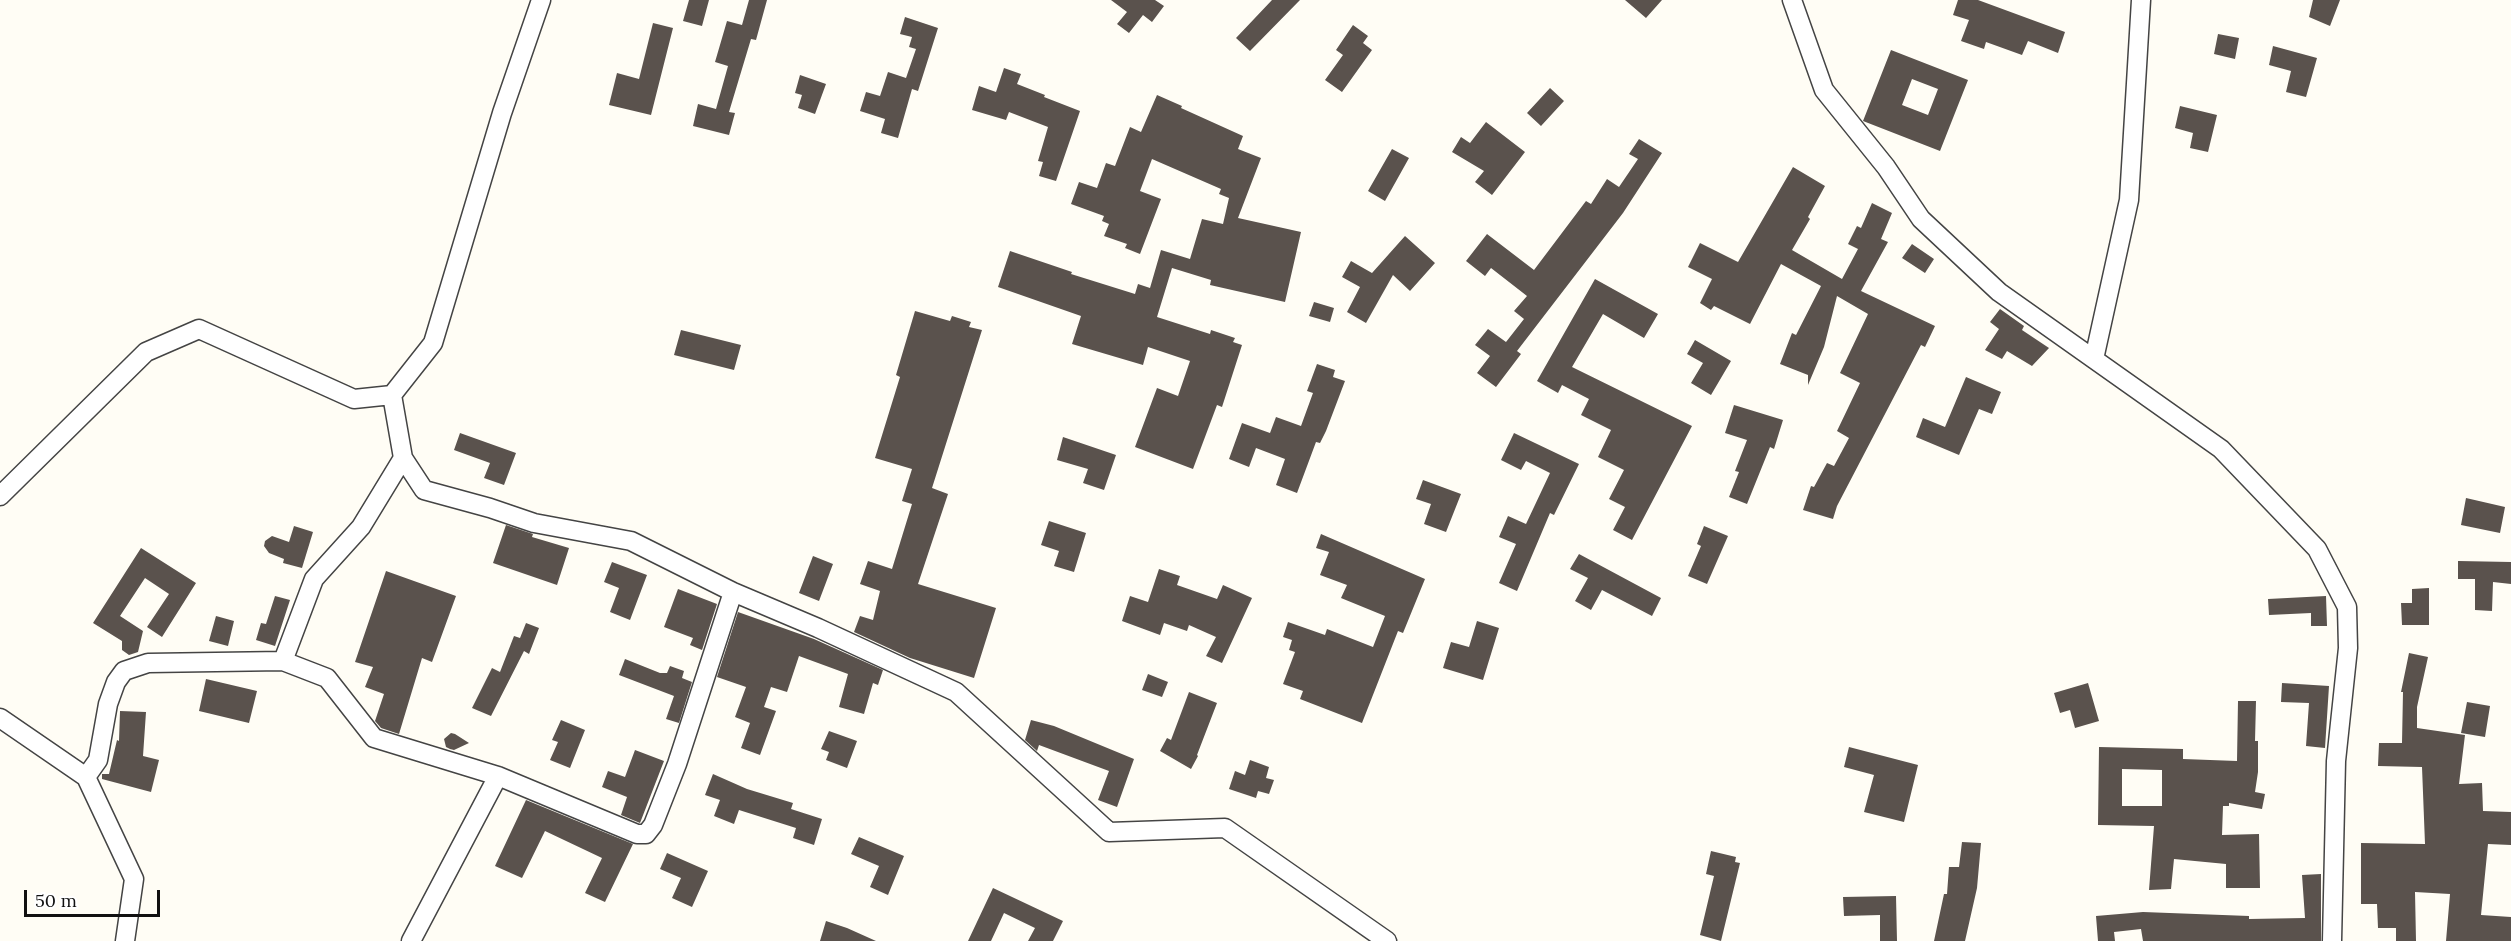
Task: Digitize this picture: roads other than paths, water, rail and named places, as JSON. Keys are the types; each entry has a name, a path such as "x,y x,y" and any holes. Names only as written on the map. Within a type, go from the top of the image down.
{"street":[{"path":"0,496 146,352 199,329 354,399 392,395 433,343 502,113 540,0"},
{"path":"1792,0 1824,90 1886,167 1921,219 1999,292 2221,449 2317,549 2347,607 2348,648 2336,761 2332,941"},
{"path":"2094,359 2129,200 2141,0"},
{"path":"392,395 403,458 424,490 534,523 631,541 733,592 818,628 956,692 1108,832 1225,828 1387,941"},
{"path":"283,661 314,579 361,527 403,458"},
{"path":"86,777 98,760 108,704 116,682 124,671 148,663 283,661 327,678 374,738 498,776 637,834 646,834 653,825 677,764 733,592"},
{"path":"0,718 86,777 134,879 125,941"},
{"path":"411,941 498,776"}]}
